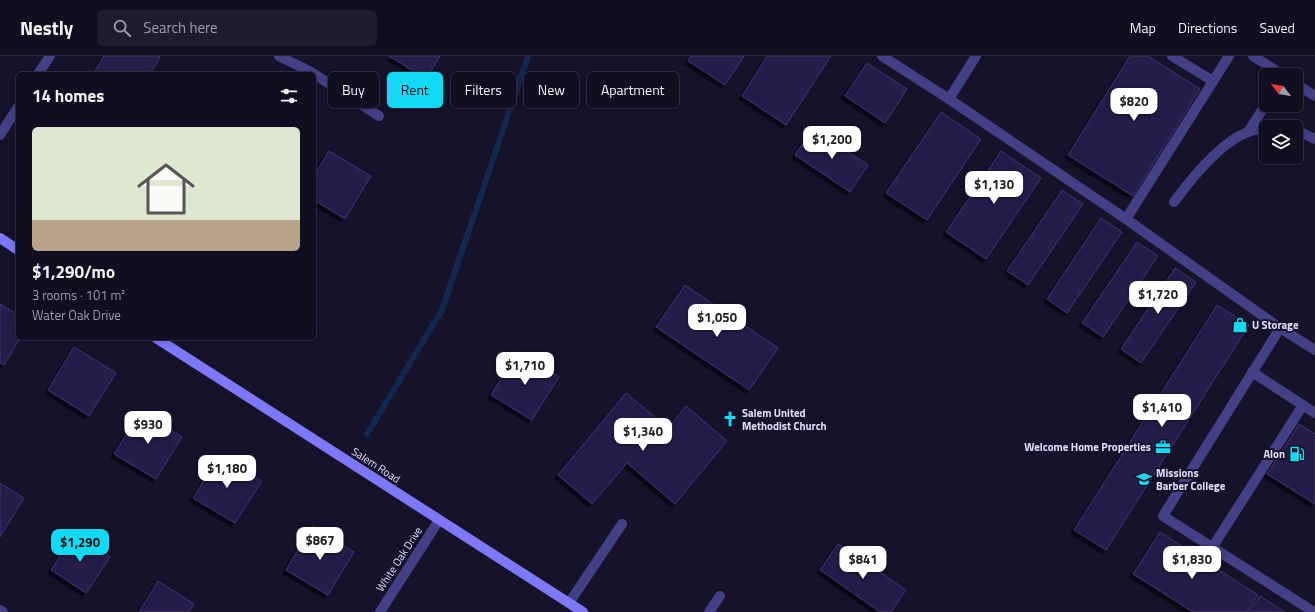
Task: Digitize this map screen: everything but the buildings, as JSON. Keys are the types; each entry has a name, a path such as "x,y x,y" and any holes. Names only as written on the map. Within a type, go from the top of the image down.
{"main road":[{"path":"0,238 16,249"},
{"name":"Salem Road","path":"159,340 583,612"}],"street":[{"path":"39,72 50,56"},
{"path":"279,56 311,72"},
{"path":"882,56 949,99 1126,219 1280,328 1315,350"},
{"path":"949,99 976,56"},
{"path":"1172,56 1213,81"},
{"path":"1126,219 1229,56"},
{"path":"1253,56 1272,68"},
{"path":"316,75 379,116"},
{"path":"1303,88 1315,96"},
{"path":"0,135 16,109"},
{"path":"1248,132 1261,112"},
{"path":"1174,202 1192,178 1228,144 1248,132 1259,130"},
{"path":"1303,133 1315,139"},
{"path":"1280,328 1163,516 1314,612"},
{"path":"1252,372 1315,413"},
{"path":"1212,548 1303,406"},
{"name":"White Oak Drive","path":"380,612 439,520"},
{"path":"569,603 622,524"},
{"path":"709,612 720,596"}],"waterway":[{"path":"367,434 442,310 528,56"}],"place":[{"name":"U Storage","path":"1240,325"},
{"name":"Salem United Methodist Church","path":"730,419"},
{"name":"Welcome Home Properties","path":"1163,447"},
{"name":"Alon","path":"1297,454"},
{"name":"Missions Barber College","path":"1144,479"}]}
